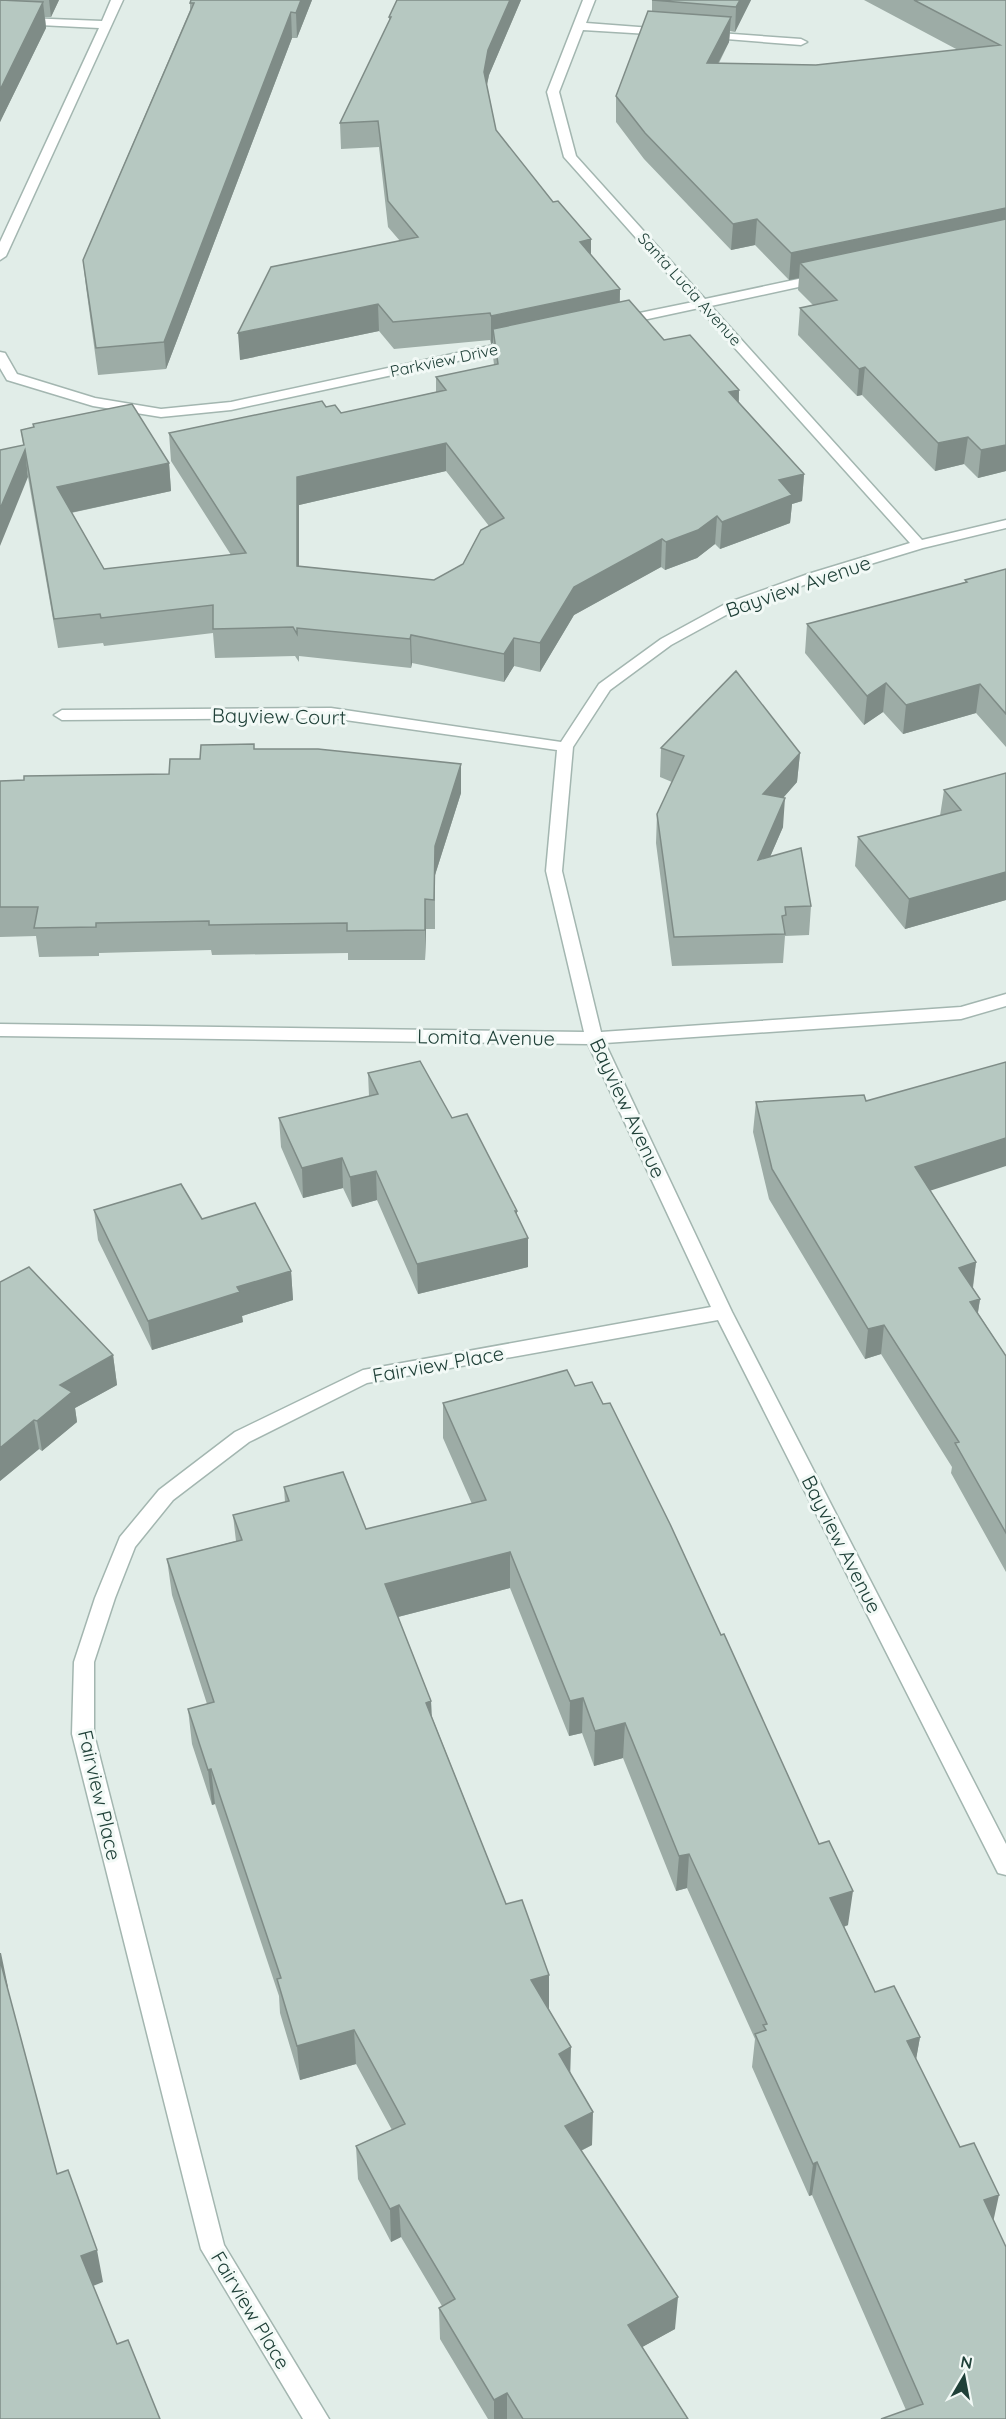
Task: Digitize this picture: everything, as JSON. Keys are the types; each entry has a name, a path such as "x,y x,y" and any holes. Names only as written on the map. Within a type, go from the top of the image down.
{"street":[{"path":"0,256 6,228 117,0"},
{"name":"Santa Lucia Avenue","path":"589,0 554,92 570,157 920,545"},
{"path":"0,20 106,25"},
{"path":"580,26 673,33"},
{"path":"697,34 801,42"},
{"path":"611,324 831,276"},
{"name":"Parkview Drive","path":"12,377 93,402 161,413 231,406 531,341"},
{"path":"0,356 12,377 0,386"},
{"name":"Bayview Avenue","path":"1006,524 920,545 813,577 732,606 666,642 604,687 565,747 554,871 594,1038 723,1312 1006,1866"},
{"name":"Bayview Court","path":"62,715 331,713 565,747"},
{"name":"Lomita Avenue","path":"0,1030 594,1038 962,1013 1006,1000"},
{"name":"Fairview Place","path":"317,2419 213,2249 83,1734 84,1662 105,1598 127,1543 166,1495 242,1437 363,1377 723,1312"}],"building":[{"path":"0,0 43,2 0,90"},
{"path":"191,0 301,0 296,13 291,12 164,342 96,348 83,260 194,3 190,3"},
{"path":"397,0 510,0 488,50 484,72 496,130 553,202 558,201 591,239 580,242 620,289 491,316 490,313 393,322 378,304 238,333 271,267 418,237 388,201 378,121 340,123"},
{"path":"652,0 740,0 736,7"},
{"path":"914,0 1006,0 1006,208 791,253 757,219 733,224 645,133 616,96 648,11 731,17 707,63 816,65 1000,45"},
{"path":"1006,219 1006,445 981,450 968,437 938,443 865,367 859,369 800,308 837,300 800,263"},
{"path":"629,300 664,340 690,335 739,390 729,392 804,474 779,480 792,495 722,522 717,516 698,530 666,542 662,539 574,587 540,643 514,638 504,654 411,635 410,639 297,628 297,634 293,627 213,629 213,605 101,618 100,614 54,619 25,450 0,509 0,450 24,445 21,430 34,427 33,424 132,404 169,463 57,487 104,569 246,553 169,433 322,401 326,407 335,405 341,413 446,390 436,377 498,364 493,329","holes":["446,443 504,518 481,530 463,564 434,580 297,566 297,477"]},
{"path":"1006,569 1006,714 980,684 906,705 886,683 867,696 807,624 967,582 965,580"},
{"path":"736,671 800,753 763,794 785,798 758,860 801,848 811,906 785,907 786,915 782,916 785,934 674,937 657,814 684,756 661,748"},
{"path":"254,744 254,749 318,749 461,764 435,846 434,900 425,899 425,930 347,931 347,923 209,925 209,921 96,923 96,927 34,928 38,907 0,907 0,781 24,780 24,776 169,774 170,759 200,759 201,745"},
{"path":"1006,773 1006,872 909,899 858,837 961,810 944,790"},
{"path":"420,1061 452,1118 467,1114 517,1211 515,1211 528,1238 417,1264 376,1171 350,1177 342,1158 302,1168 279,1118 378,1094 368,1073"},
{"path":"1006,1062 1006,1138 915,1167 976,1262 959,1268 980,1299 970,1302 1006,1356 1006,1533 955,1443 959,1442 884,1325 868,1329 772,1169 756,1102 864,1095 866,1101"},
{"path":"181,1184 202,1219 255,1203 291,1271 237,1287 240,1292 148,1321 94,1210"},
{"path":"29,1267 113,1355 60,1385 72,1392 0,1448 0,1282"},
{"path":"567,1370 575,1386 592,1382 603,1404 610,1403 670,1524 721,1635 724,1634 819,1844 829,1841 853,1891 830,1898 875,1992 894,1986 920,2037 907,2041 960,2147 974,2143 999,2195 984,2200 1006,2247 1006,2419 881,2419 923,2404 817,2162 813,2164 755,2034 766,2030 763,2025 767,2024 689,1854 679,1856 625,1723 595,1731 583,1698 570,1701 510,1552 385,1584 431,1701 426,1703 506,1904 522,1900 549,1975 531,1980 571,2047 559,2054 593,2112 565,2126 678,2297 628,2325 688,2419 523,2419 507,2393 494,2400 439,2308 455,2299 399,2205 390,2209 356,2146 405,2124 354,2030 297,2046 277,1979 281,1978 211,1769 208,1770 188,1709 214,1702 167,1559 242,1540 233,1515 289,1501 284,1487 343,1472 366,1529 486,1500 443,1403"},
{"path":"0,1960 57,2174 68,2170 97,2250 81,2256 117,2344 128,2340 160,2419 0,2419"}]}
